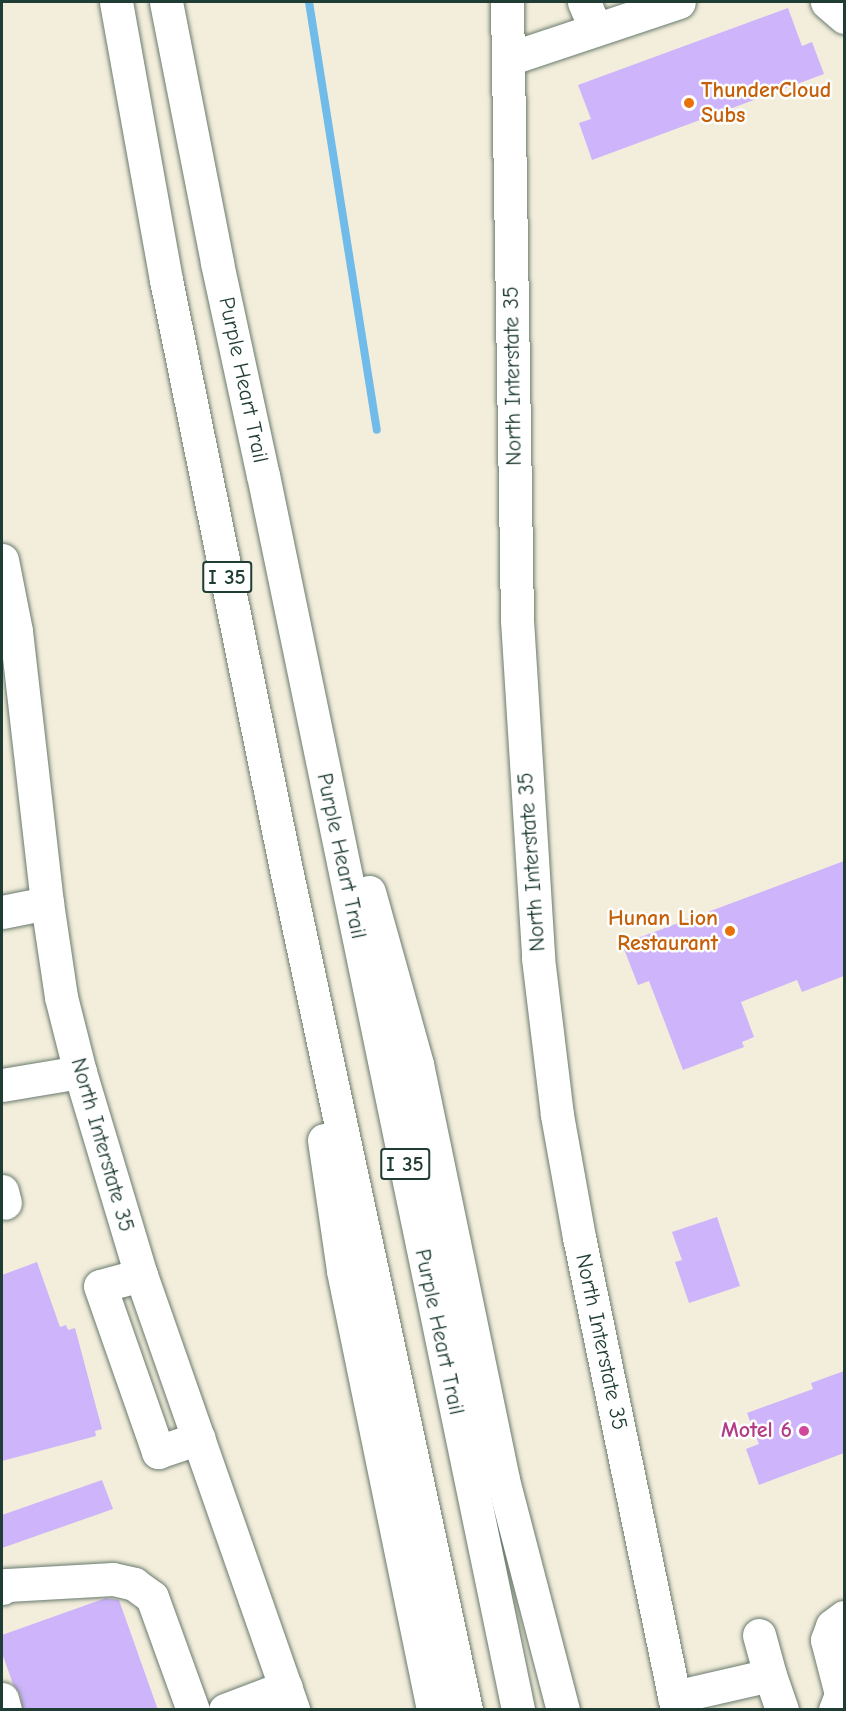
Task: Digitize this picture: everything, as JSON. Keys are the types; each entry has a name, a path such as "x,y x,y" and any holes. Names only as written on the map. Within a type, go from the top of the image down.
{"main road":[{"name":"North Interstate 35","path":"507,2 517,620 538,958 563,1148 676,1704"},
{"path":"508,59 590,16 679,2"},
{"path":"827,2 844,17"},
{"name":"Purple Heart Trail","path":"167,6 217,263 518,1710"},
{"name":"I 35","path":"118,11 166,280 287,874 466,1710"},
{"name":"North Interstate 35","path":"2,560 16,631 47,903 61,997 80,1072 141,1275 289,1698"},
{"path":"292,618 417,1064 502,1479 563,1710"},
{"path":"287,874 343,1271 433,1710"},
{"path":"2,912 47,903"},
{"path":"2,1086 80,1072"},
{"path":"141,1275 100,1286 158,1452 199,1438"},
{"path":"2,1588 7,1585 113,1579 134,1584 152,1597 193,1710"},
{"path":"835,1710 841,1694 827,1640 832,1626 844,1617"},
{"path":"759,1635 782,1710"},
{"path":"676,1704 770,1675"},
{"path":"225,1710 289,1698"},
{"path":"2,1699 5,1710"}],"building":[{"path":"788,8 802,46 812,42 824,74 592,160 579,123 591,119 578,85"},
{"path":"844,861 844,976 802,992 797,980 741,1002 754,1037 742,1042 744,1047 683,1070 649,981 638,985 622,944"},
{"path":"717,1217 740,1286 689,1303 675,1262 682,1260 672,1232"},
{"path":"37,1262 60,1327 66,1325 68,1330 75,1328 102,1429 95,1431 96,1436 2,1461 2,1275"},
{"name":"Motel 6","path":"844,1371 844,1453 759,1485 746,1449 759,1444 747,1413 813,1389 811,1383"},
{"path":"102,1480 113,1509 2,1548 2,1515"},
{"path":"106,1598 119,1600 158,1710 23,1710 20,1694 13,1684 2,1653 2,1635"}],"waterway":[{"path":"309,2 377,430"}],"place":[{"name":"ThunderCloud Subs","path":"689,103"},
{"name":"Hunan Lion Restaurant","path":"730,931"},
{"name":"Motel 6","path":"804,1431"}]}
